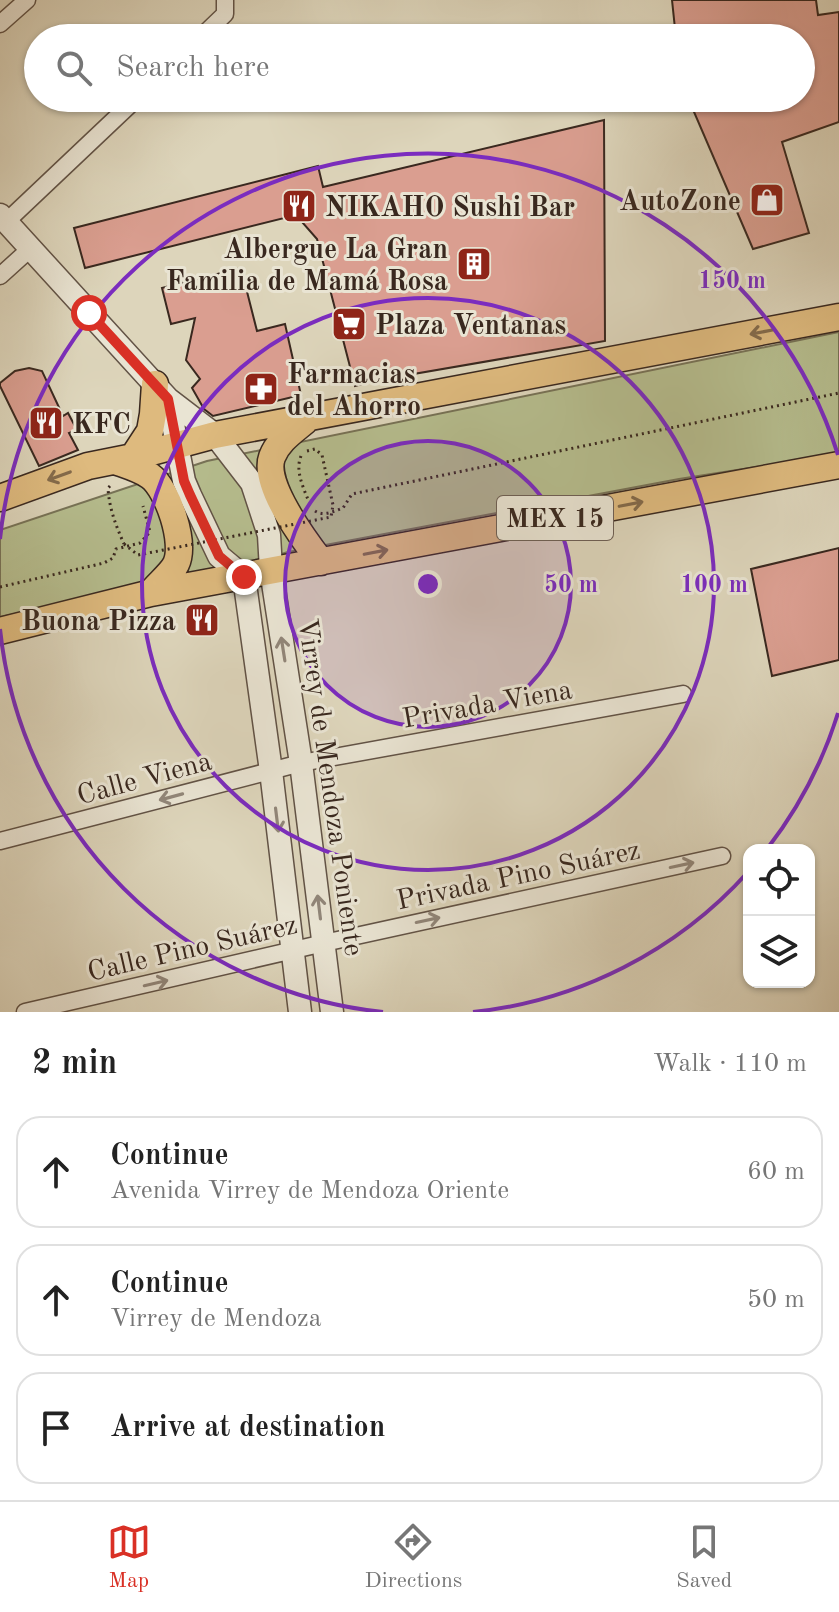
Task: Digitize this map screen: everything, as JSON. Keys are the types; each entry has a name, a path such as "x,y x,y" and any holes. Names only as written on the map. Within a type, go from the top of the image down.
{"main road":[{"path":"123,466 215,435 839,317"},
{"path":"123,466 150,431 162,392"},
{"path":"308,419 281,441 271,460 270,473 285,509 321,562"},
{"path":"0,498 88,466 123,466 149,475 162,488 174,517 179,547 176,564 151,593"},
{"name":"MEX 15","path":"0,631 151,593 826,467"}],"street":[{"path":"0,24 27,0"},
{"path":"211,24 225,7"},
{"path":"3,219 121,112"},
{"name":"Virrey de Mendoza Poniente","path":"3,219 162,392 215,435 252,483 269,535 271,570 301,763 332,1012"},
{"path":"0,276 31,248"},
{"path":"162,392 179,446 184,481 219,556 244,577"},
{"path":"826,467 839,479"},
{"name":"Virrey de Mendoza Poniente","path":"244,577 300,1012"},
{"name":"Privada Viena","path":"301,763 683,694"},
{"name":"Calle Viena","path":"0,841 301,763"},
{"name":"Privada Pino Suárez","path":"324,943 722,856"},
{"name":"Calle Pino Suárez","path":"25,1012 324,943"}],"path":[{"path":"123,466 108,488 109,500 124,544 138,555 331,517 333,505 322,455 315,449 306,451 298,464 312,509 319,514 327,513 343,508 352,494 839,393"},
{"path":"0,587 104,563 113,558 116,549 140,543 150,532 142,502"}],"green space":[{"path":"839,332 839,454 679,479 288,552 239,566 0,617 0,530 207,461"}],"building":[{"path":"672,0 816,0 818,15 839,12 839,122 782,142 809,233 753,249 694,112 815,112 815,24 675,24"},
{"name":"Albergue La Gran Familia de Mamá Rosa","path":"604,120 605,341 355,386 317,239 296,215 85,268 74,228 318,166 323,187"},
{"path":"241,268 257,331 285,324 301,395 213,416 204,409 192,388 200,379 186,360 195,318 171,324 162,288"},
{"name":"KFC","path":"29,368 42,371 63,416 68,413 77,430 69,433 78,450 39,466 0,386 15,371"},
{"path":"839,548 839,660 772,676 751,569"}],"place":[{"name":"AutoZone","path":"767,200"},
{"name":"NIKAHO Sushi Bar","path":"299,206"},
{"name":"Albergue La Gran Familia de Mamá Rosa","path":"474,264"},
{"name":"Plaza Ventanas","path":"349,324"},
{"name":"Farmacias del Ahorro","path":"261,389"},
{"name":"KFC","path":"46,423"},
{"name":"Buona Pizza","path":"202,620"}],"route":[{"path":"89,313 168,399 184,481 219,556 244,577"}]}
